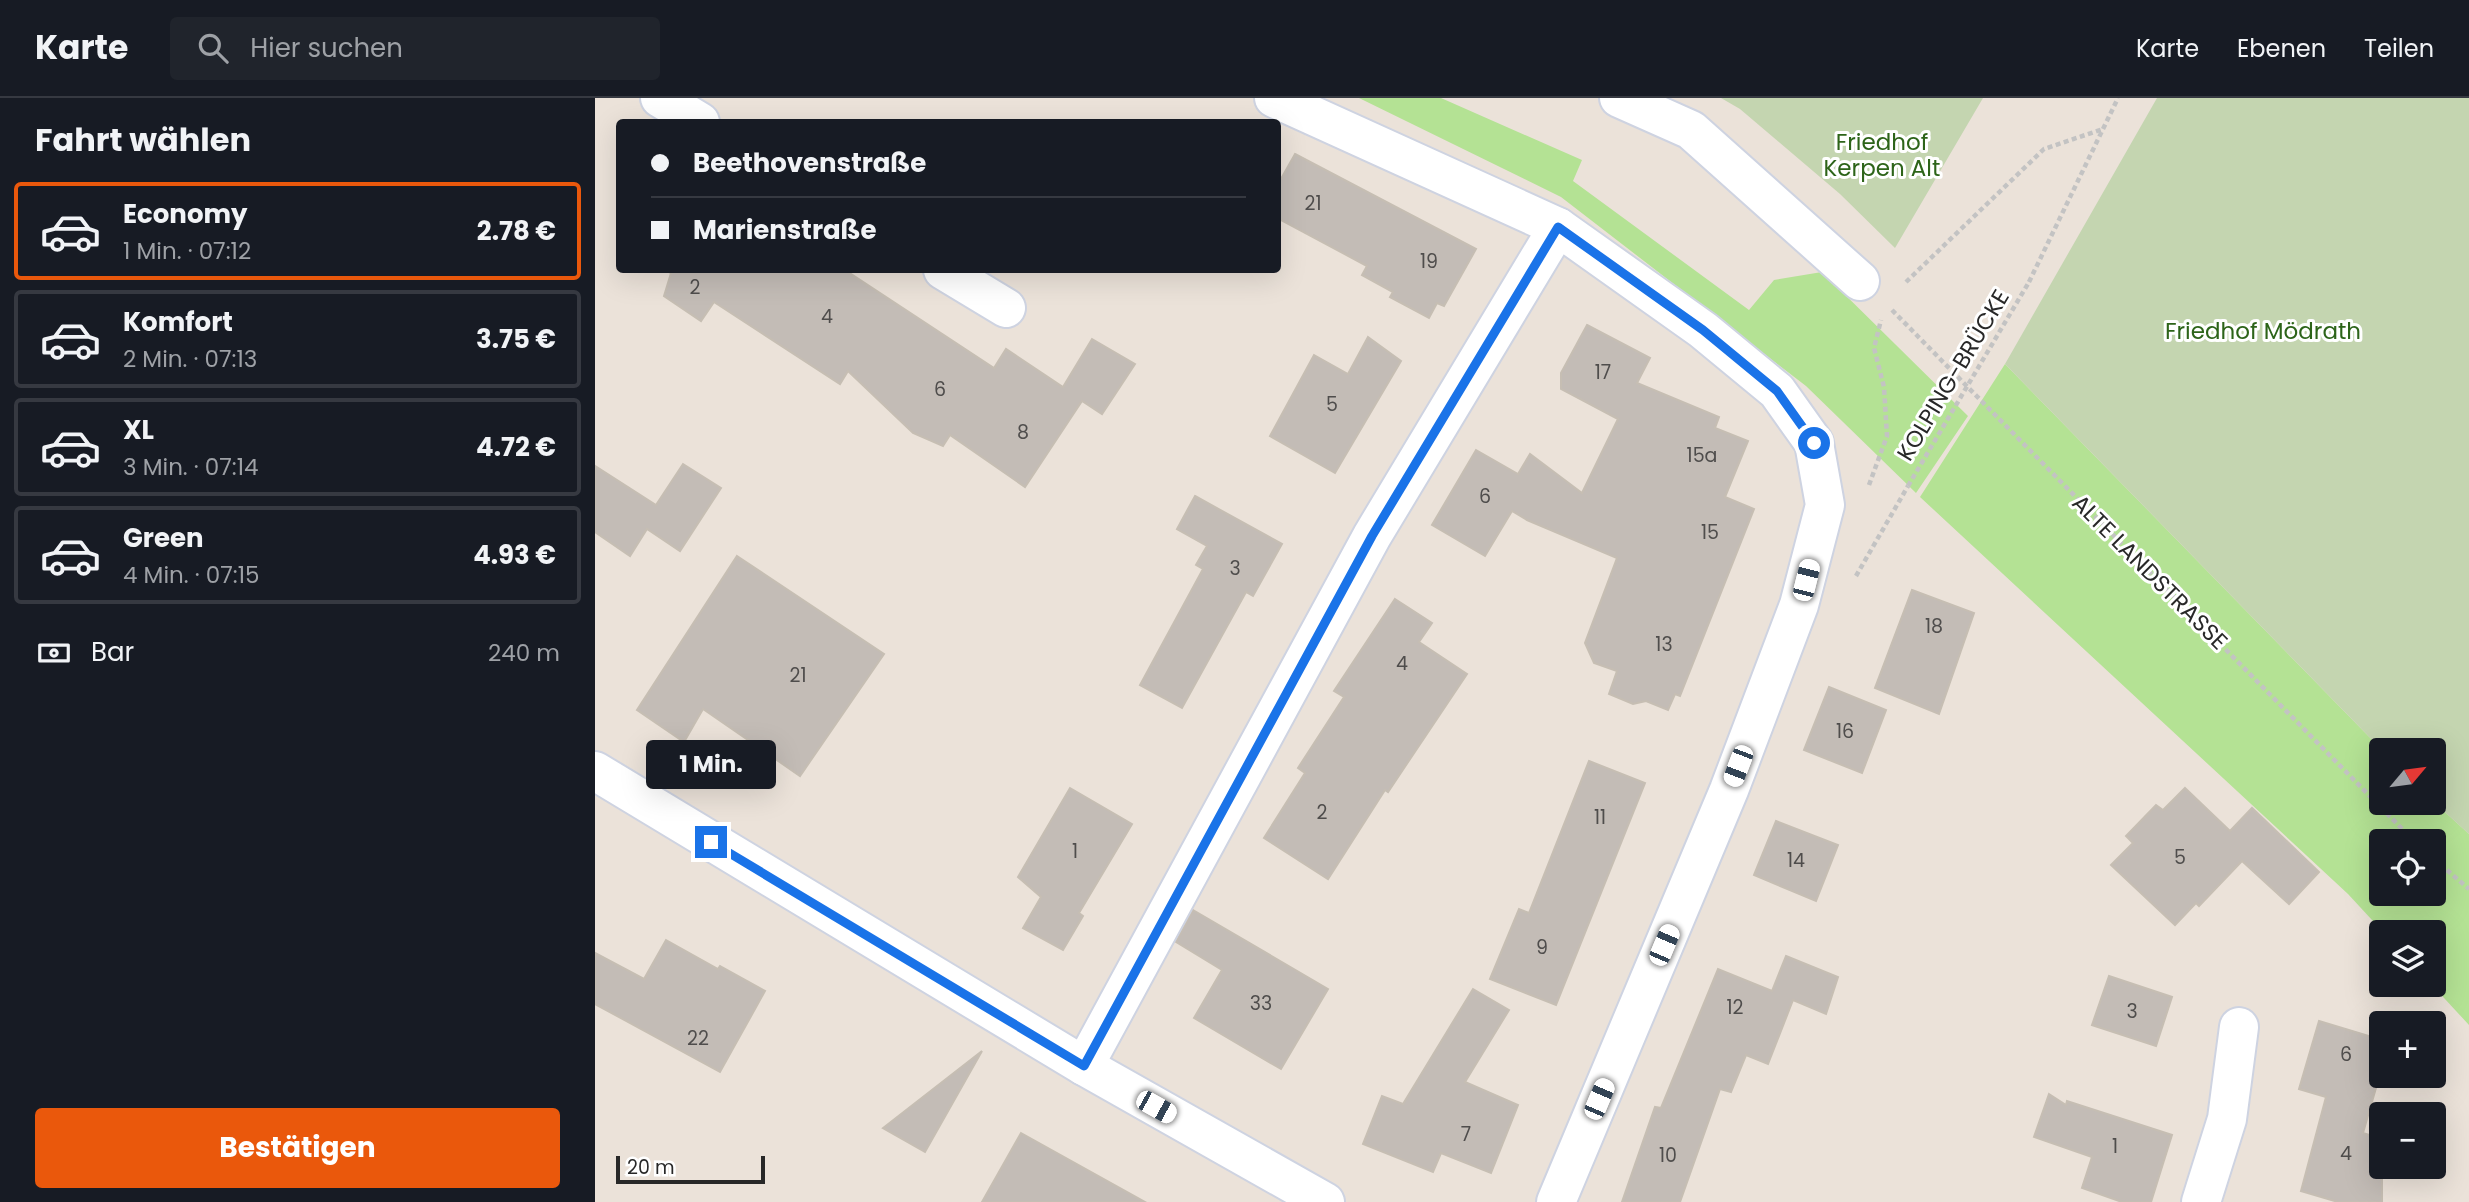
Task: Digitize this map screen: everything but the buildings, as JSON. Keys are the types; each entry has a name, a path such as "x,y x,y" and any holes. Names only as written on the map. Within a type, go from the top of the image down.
{"street":[{"path":"660,98 695,119"},
{"path":"1274,98 1558,227 1703,330 1777,391 1814,443 1825,505 1799,605 1729,790 1556,1202"},
{"path":"1619,98 1691,130 1873,292"},
{"path":"1084,1066 1372,536 1558,227"},
{"path":"948,273 1006,308"},
{"path":"595,771 1084,1066 1325,1202"},
{"path":"2201,1202 2227,1119 2239,1027"}],"path":[{"name":"KOLPING-BRÜCKE","path":"1908,486 2029,282 2118,98"},
{"path":"1905,284 2044,149 2103,129"},
{"name":"ALTE LANDSTRASSE","path":"1873,292 2402,829"},
{"path":"2446,869 2469,889"}],"green space":[{"path":"1359,98 1441,98 1582,160 1573,181 1749,310 1774,280 1822,272 1968,416 1916,493 1806,386 1561,197"},
{"name":"Friedhof Kerpen Alt","path":"1721,98 1983,98 1895,248 1840,194 1740,109"},
{"name":"Friedhof Mödrath","path":"2157,98 2469,98 2469,834 2447,814 2447,738 2370,738 2005,364"},
{"path":"2005,364 2370,738 2369,816 2447,816 2447,814 2469,834 2469,1025 2443,997 2446,997 2446,920 2372,920 2348,894 1920,497"}],"route":[{"path":"711,842 1084,1066 1372,536 1558,227 1703,330 1777,391 1814,443"}]}
